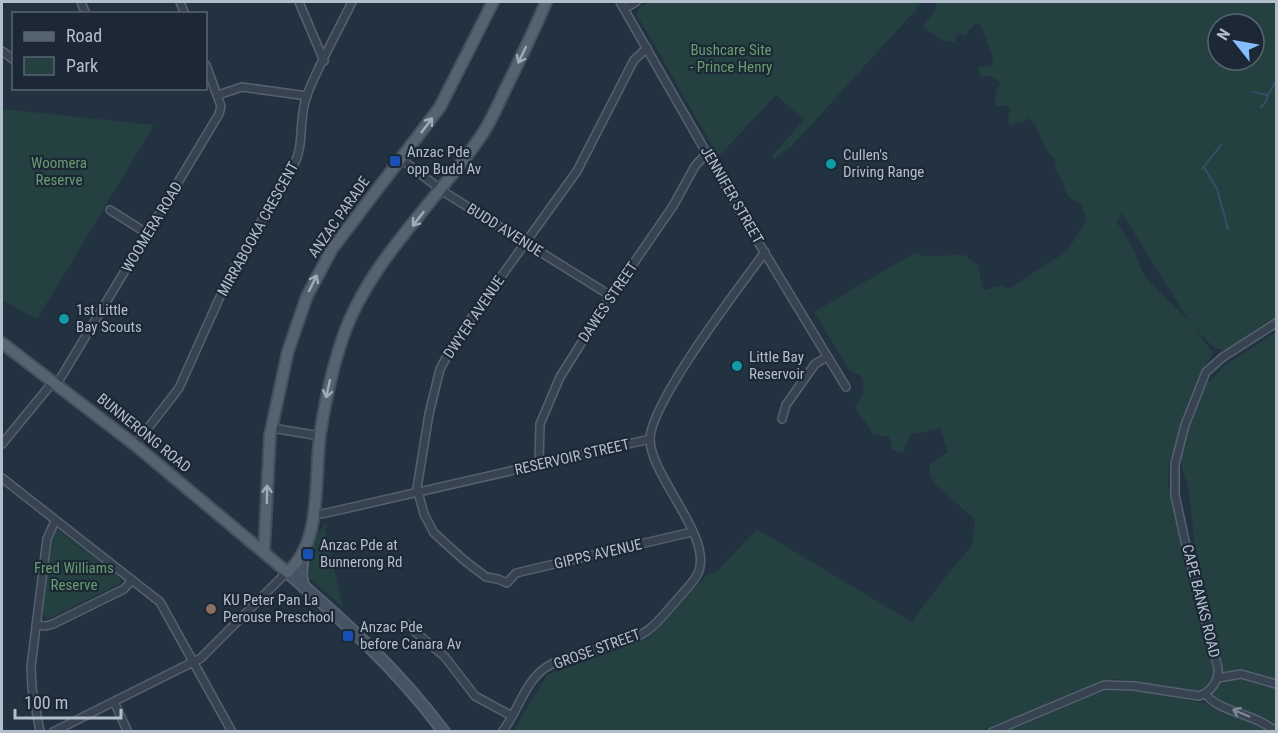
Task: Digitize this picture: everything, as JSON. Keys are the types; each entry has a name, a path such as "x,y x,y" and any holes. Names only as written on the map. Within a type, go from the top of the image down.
{"main road":[{"name":"ANZAC PARADE","path":"264,552 267,525 267,466 272,428 292,338 315,280 332,249 440,107 493,2"},
{"path":"304,587 301,576 303,552 314,513 320,436 331,376 355,306 375,274 486,128 546,2"},
{"name":"BUNNERONG ROAD","path":"2,343 135,445 264,552"},
{"path":"264,552 364,642 405,685 444,732"},
{"path":"287,572 303,552"}],"street":[{"path":"299,2 324,61"},
{"name":"MIRRABOOKA CRESCENT","path":"135,445 179,388 228,279 298,158 307,96 352,2"},
{"path":"622,5 636,2"},
{"name":"JENNIFER STREET","path":"622,5 846,387"},
{"name":"DWYER AVENUE","path":"507,583 486,577 434,533 418,493 420,463 440,369 477,309 576,171 634,60 647,48"},
{"path":"207,68 218,95 242,87 307,96"},
{"name":"WOOMERA ROAD","path":"2,444 55,383 148,234 219,114 221,106 218,95"},
{"name":"DAWES STREET","path":"539,464 540,424 549,400 573,354 673,206 695,166 707,153"},
{"name":"BUDD AVENUE","path":"401,159 441,189 612,296"},
{"path":"110,210 148,234"},
{"name":"RESERVOIR STREET","path":"314,513 322,514 418,493 650,439 655,420 675,381 765,252"},
{"name":"CAPE BANKS ROAD","path":"1206,694 1218,678 1218,668 1175,495 1175,464 1185,425 1206,372 1222,357 1276,323"},
{"path":"782,419 786,405 815,364 827,357"},
{"path":"272,428 320,436"},
{"name":"GROSE STREET","path":"502,732 531,681 543,669 565,658 634,638 655,624 696,576 700,566 699,547 655,457 650,439"},
{"path":"2,478 160,602 195,662 231,732"},
{"path":"40,732 31,678 47,539 55,521"},
{"name":"GIPPS AVENUE","path":"507,583 516,573 692,532"},
{"path":"53,732 195,662 213,648 287,572"},
{"path":"36,625 53,624 124,589 132,580"},
{"path":"406,624 445,657 475,696 512,716"},
{"path":"1218,678 1241,674 1276,684"},
{"path":"992,732 1104,686 1134,686 1193,696 1206,694 1216,704 1259,721 1276,731"},
{"path":"114,702 128,732"}],"green space":[{"name":"Bushcare Site - Prince Henry","path":"651,2 923,2 789,149 775,158 771,157 804,120 776,95 721,154 717,154 637,15 639,8"},
{"path":"937,2 1276,2 1276,320 1224,353 1219,348 1216,349 1194,328 1213,353 1202,371 1169,464 1168,484 1215,670 1212,682 1202,691 1194,693 1117,679 1109,680 980,731 513,732 547,675 643,641 651,636 707,575 715,573 757,529 912,622 972,545 975,520 933,482 930,475 930,464 948,452 940,428 910,435 903,453 892,449 889,437 873,434 855,407 863,392 861,376 850,371 814,312 914,253 922,256 964,255 978,265 983,290 1000,286 1009,289 1067,251 1087,220 1081,204 1070,198 1065,190 1063,181 1056,171 1055,159 1046,150 1035,124 1029,118 1022,123 1010,125 1008,120 1010,109 1005,105 997,106 995,103 996,92 1001,82 989,76 982,77 978,69 993,63 980,24 975,24 965,35 956,34 955,42 943,41 923,27 936,8","holes":["1121,212 1188,319 1144,276 1134,250 1116,221 1121,218"]},
{"name":"Woomera Reserve","path":"2,109 154,125 37,319 2,300"},
{"path":"1276,332 1276,728 1208,695 1219,682 1238,676 1222,672 1194,539 1189,493 1180,458 1187,432 1206,385 1223,367"},
{"path":"325,524 328,525 325,530 343,607 308,577 307,565 316,536"},
{"name":"Fred Williams Reserve","path":"58,530 118,576 121,583 48,619 42,613 53,533"},
{"path":"1113,688 1194,701 1233,713 1271,731 1002,732"}],"waterway":[{"path":"1253,92 1268,95 1276,81"},
{"path":"1261,107 1268,95"},
{"path":"1202,169 1221,145"},
{"path":"1204,167 1217,189 1228,229"}],"place":[{"name":"Anzac Pde opp Budd Av","path":"395,161"},
{"name":"Cullen's Driving Range","path":"831,164"},
{"name":"1st Little Bay Scouts","path":"64,319"},
{"name":"Little Bay Reservoir","path":"737,366"},
{"name":"Anzac Pde at Bunnerong Rd","path":"308,554"},
{"name":"KU Peter Pan La Perouse Preschool","path":"211,609"},
{"name":"Anzac Pde before Canara Av","path":"348,636"}]}
